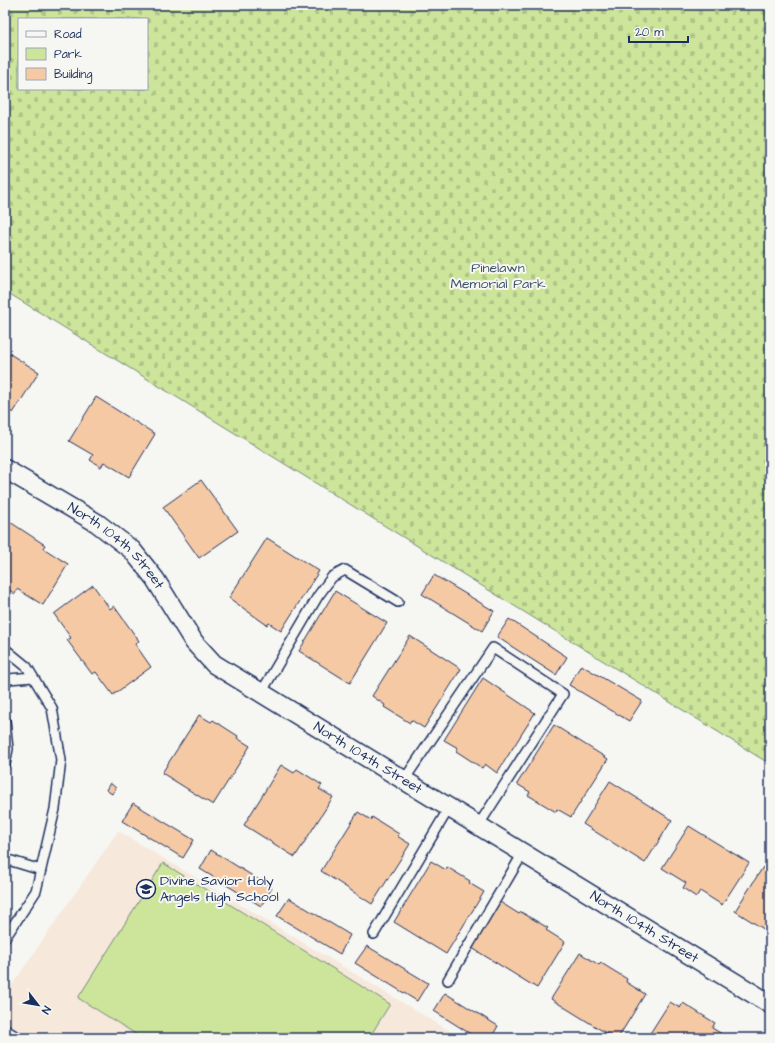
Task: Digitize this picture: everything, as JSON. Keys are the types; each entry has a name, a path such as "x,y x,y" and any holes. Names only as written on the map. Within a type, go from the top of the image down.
{"street":[{"name":"North 104th Street","path":"5,469 97,523 132,550 155,579 194,642 214,664 770,1004"}],"lane":[{"path":"261,693 318,596 332,577 345,570 398,602"},
{"path":"404,780 493,648 563,694 478,826"},
{"path":"5,649 27,667 52,708 61,760 55,809 36,891 5,938"},
{"path":"5,684 8,679 33,677"},
{"path":"5,721 8,749 5,764"},
{"path":"374,934 449,808"},
{"path":"448,980 523,853"},
{"path":"5,859 41,870"},
{"path":"5,1030 19,1038"}],"shaded area":[{"name":"Divine Savior Holy Angels High School","path":"118,831 461,1038 5,1038 5,995"}],"green space":[{"name":"Pinelawn Memorial Park","path":"5,5 770,5 770,764 5,291"},
{"name":"Divine Savior Holy Angels High School","path":"163,863 390,1004 369,1038 142,1038 78,998"}],"building":[{"path":"5,351 39,372 13,413 5,408"},
{"path":"96,397 155,434 129,477 104,462 101,467 90,460 93,455 69,441"},
{"path":"201,480 238,531 199,558 163,507"},
{"path":"10,522 45,545 43,548 68,564 43,605 17,589 15,594 5,587 5,525 7,526"},
{"path":"267,538 319,571 281,631 269,623 267,625 229,598"},
{"path":"434,575 494,611 482,631 422,594"},
{"path":"93,585 110,609 114,606 139,641 135,644 151,667 113,695 96,672 92,674 67,640 71,638 54,614"},
{"path":"335,591 387,623 350,683 299,651"},
{"path":"509,619 567,657 556,675 497,637"},
{"path":"410,636 461,669 424,728 411,720 410,723 384,707 385,705 372,696"},
{"path":"581,665 642,701 629,721 569,685"},
{"path":"483,678 535,713 497,773 485,764 482,768 456,751 458,748 444,740"},
{"path":"199,715 211,722 213,720 238,736 237,738 250,746 213,805 162,773"},
{"path":"554,725 608,759 571,817 557,809 556,812 528,795 530,792 517,784"},
{"path":"281,765 294,773 297,769 322,785 319,789 333,797 295,857 244,825"},
{"path":"610,781 672,820 645,863 583,824"},
{"path":"110,783 116,788 112,794 106,790"},
{"path":"133,803 194,840 183,858 122,821"},
{"path":"358,812 371,820 372,817 399,834 397,836 410,844 372,904 321,871"},
{"path":"689,826 749,863 722,905 700,891 696,897 683,888 686,883 662,868"},
{"path":"211,850 272,888 261,906 200,869"},
{"path":"431,861 446,870 447,867 470,881 469,883 484,892 446,954 394,922"},
{"path":"763,867 770,871 770,933 735,911"},
{"path":"289,898 350,935 340,954 277,916"},
{"path":"500,902 519,914 521,912 548,928 546,930 565,942 537,988 472,948"},
{"path":"367,946 428,983 417,1001 355,963"},
{"path":"580,953 599,965 601,963 627,979 626,982 645,994 618,1038 614,1038 551,999"},
{"path":"445,993 498,1026 491,1038 477,1038 434,1011"},
{"path":"670,1002 680,1008 683,1003 715,1023 712,1028 722,1034 720,1038 647,1038"}],"place":[{"name":"Divine Savior Holy Angels High School","path":"146,889"}]}
